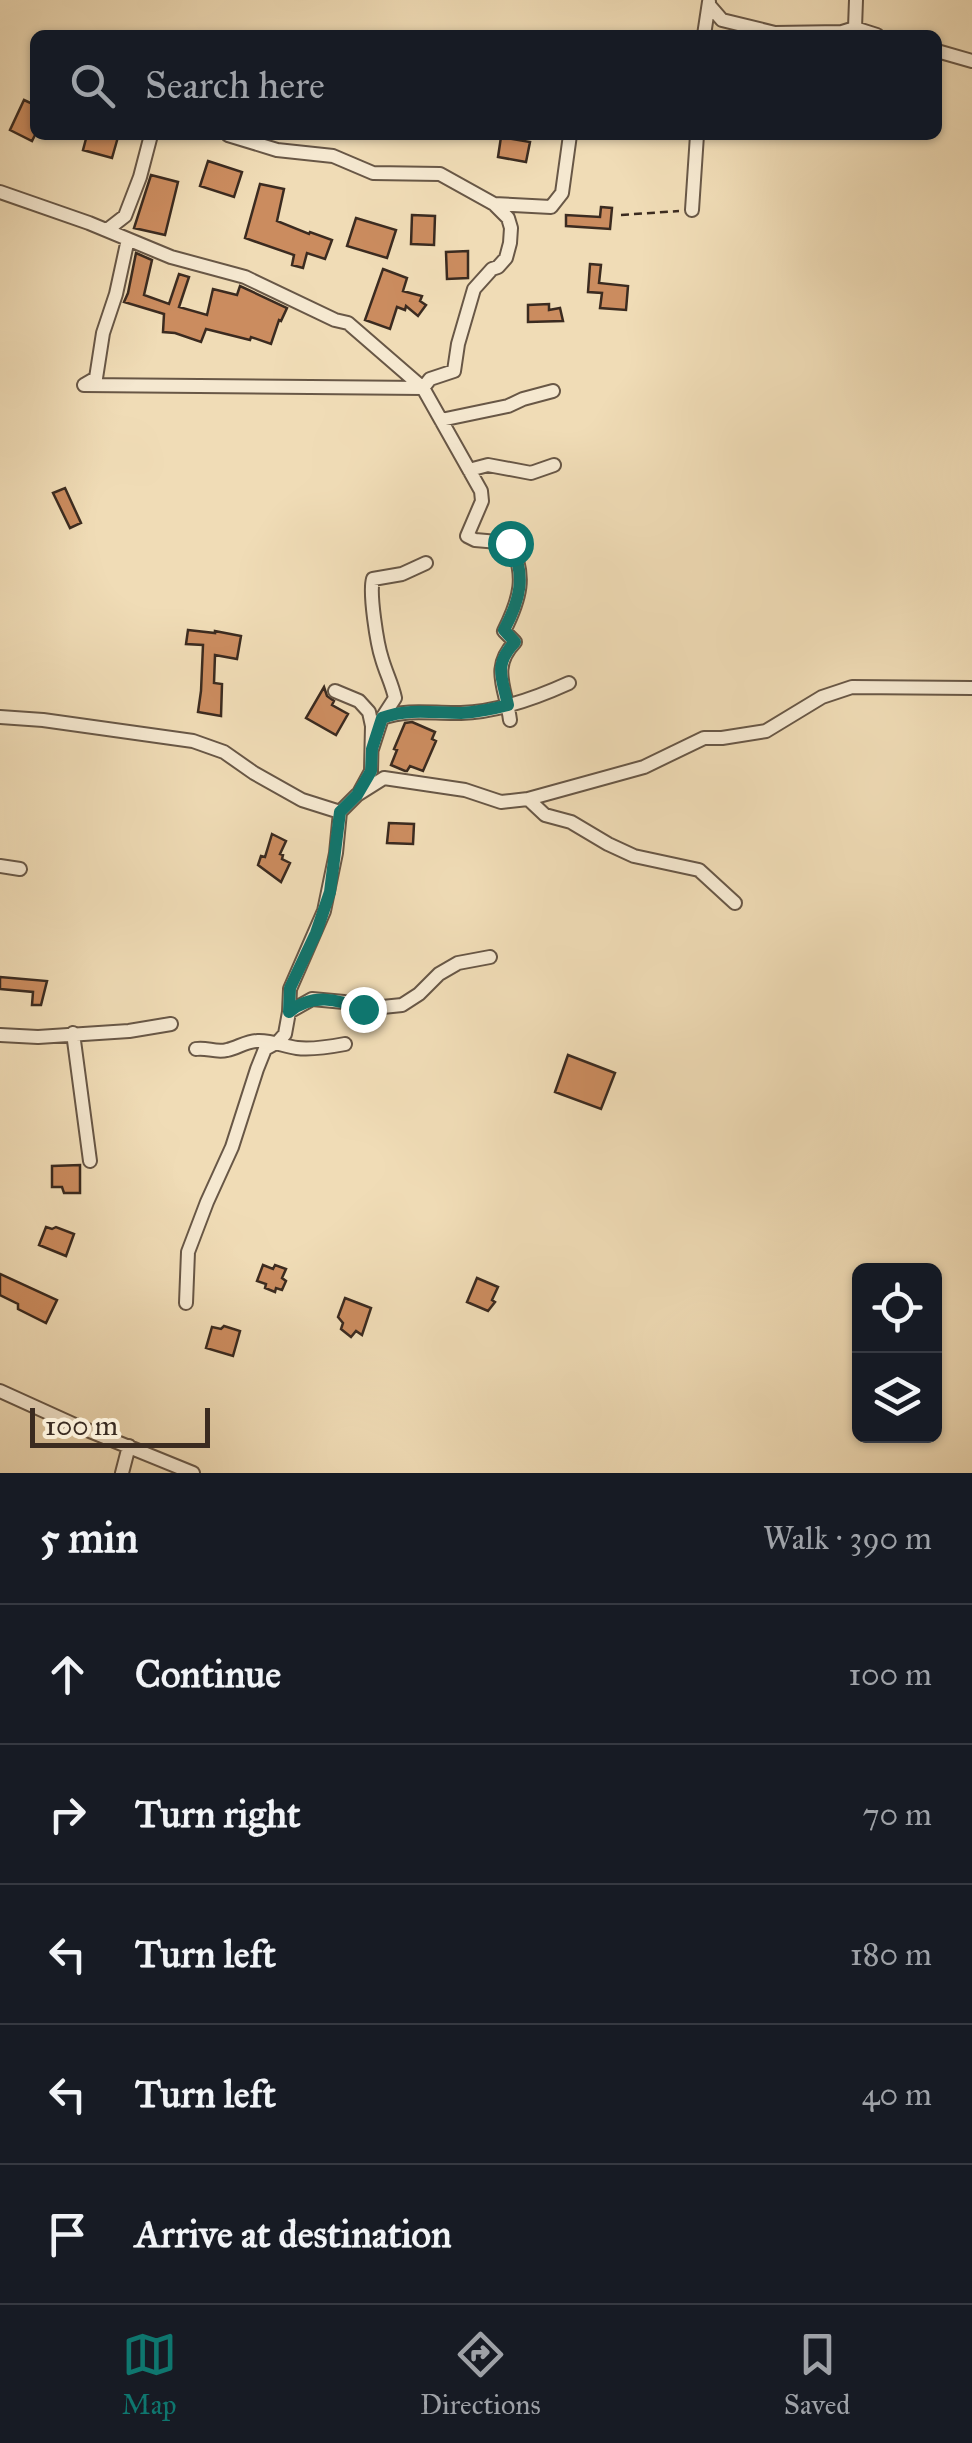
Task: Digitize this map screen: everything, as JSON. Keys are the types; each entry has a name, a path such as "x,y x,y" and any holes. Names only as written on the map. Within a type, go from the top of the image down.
{"street":[{"path":"856,0 856,28"},
{"path":"709,3 722,20 763,30"},
{"path":"705,30 709,3"},
{"path":"849,30 862,30"},
{"path":"942,52 972,60"},
{"path":"107,230 125,216 150,140"},
{"path":"244,140 277,150 332,156 373,172 440,174 494,204 508,218 511,228 506,258 474,290 454,371 430,379 424,388"},
{"path":"494,204 551,207 562,194 569,140"},
{"path":"692,210 697,140"},
{"path":"0,192 171,257 245,277 348,324 424,388 481,491 482,502 467,536 470,540 510,543 520,564 518,596 504,630 515,642 501,658 500,672 510,720"},
{"path":"128,239 103,333 96,378 84,385 424,388"},
{"path":"441,420 508,406 553,390"},
{"path":"469,470 488,465 531,474 554,465"},
{"path":"372,749 382,718 395,698 382,662 370,590 374,578 402,574 426,563"},
{"path":"382,718 398,712 464,713 508,705 570,683"},
{"path":"186,1303 188,1252 232,1147 261,1059 266,1049 285,1034 290,988 330,892 340,812 357,795 384,778 465,790 501,802 528,800 644,768 704,738 766,731 822,696 852,686 972,688"},
{"path":"335,690 359,701 370,712 371,771 357,795"},
{"path":"0,718 193,741 224,752 302,800 340,812"},
{"path":"528,800 545,815 571,822 634,856 699,870 735,903"},
{"path":"0,866 20,870"},
{"path":"289,1012 312,999 344,1002 363,1009 402,1004 458,963 490,957"},
{"path":"0,1035 38,1038 171,1024"},
{"path":"74,1033 90,1161"},
{"path":"196,1049 228,1050 254,1040 296,1048 344,1044"},
{"path":"0,1391 193,1473"},
{"path":"122,1473 129,1446"}],"path":[{"path":"621,215 692,210"}],"building":[{"path":"24,100 30,103 30,140 10,130"},
{"path":"86,140 117,140 112,158 83,150"},
{"path":"501,140 530,142 526,162 498,157"},
{"path":"208,161 242,172 234,197 200,186"},
{"path":"151,175 178,182 165,235 134,228"},
{"path":"260,184 284,189 277,221 332,240 325,259 307,253 303,268 292,265 294,255 245,238"},
{"path":"601,207 612,208 610,229 566,226 566,215 600,217"},
{"path":"412,215 435,216 434,245 411,244"},
{"path":"356,218 396,230 387,258 347,246"},
{"path":"468,251 468,278 447,279 446,252"},
{"path":"136,253 152,260 144,295 169,304 179,274 189,277 179,307 207,315 213,289 237,295 240,286 287,308 271,344 206,329 201,342 163,332 164,314 124,302"},
{"path":"590,264 601,265 599,283 628,286 626,310 600,308 602,293 588,292"},
{"path":"383,269 407,278 403,291 422,296 420,301 426,305 418,316 406,306 405,310 397,307 390,329 365,320"},
{"path":"549,304 549,310 560,308 563,321 528,322 528,305"},
{"path":"65,488 81,523 70,528 53,493"},
{"path":"188,630 241,636 237,659 215,655 214,683 222,684 221,716 198,712 203,645 186,644"},
{"path":"324,687 334,701 332,705 348,714 336,735 306,718"},
{"path":"405,723 435,732 432,739 436,741 423,771 410,766 405,771 391,765"},
{"path":"389,823 414,824 413,844 387,843"},
{"path":"272,834 286,841 280,854 290,863 281,882 258,865 261,856 265,857"},
{"path":"0,977 47,981 41,1005 32,1005 33,992 0,989"},
{"path":"568,1055 615,1073 601,1109 555,1092"},
{"path":"80,1165 80,1193 64,1193 62,1187 52,1187 52,1166"},
{"path":"46,1227 74,1234 66,1256 39,1245"},
{"path":"263,1265 286,1269 282,1290 276,1288 275,1292 257,1281"},
{"path":"0,1274 57,1300 46,1323 0,1295"},
{"path":"477,1278 498,1287 488,1311 467,1302"},
{"path":"345,1298 371,1308 362,1335 356,1331 351,1337 341,1329 343,1323 338,1317"},
{"path":"212,1327 240,1331 233,1356 206,1348"}],"route":[{"path":"363,1009 344,1002 312,999 289,1012 290,988 330,892 340,812 357,795 371,771 372,749 382,718 398,712 464,713 508,705 500,672 501,658 515,642 504,630 514,612 521,572 510,543"}]}
